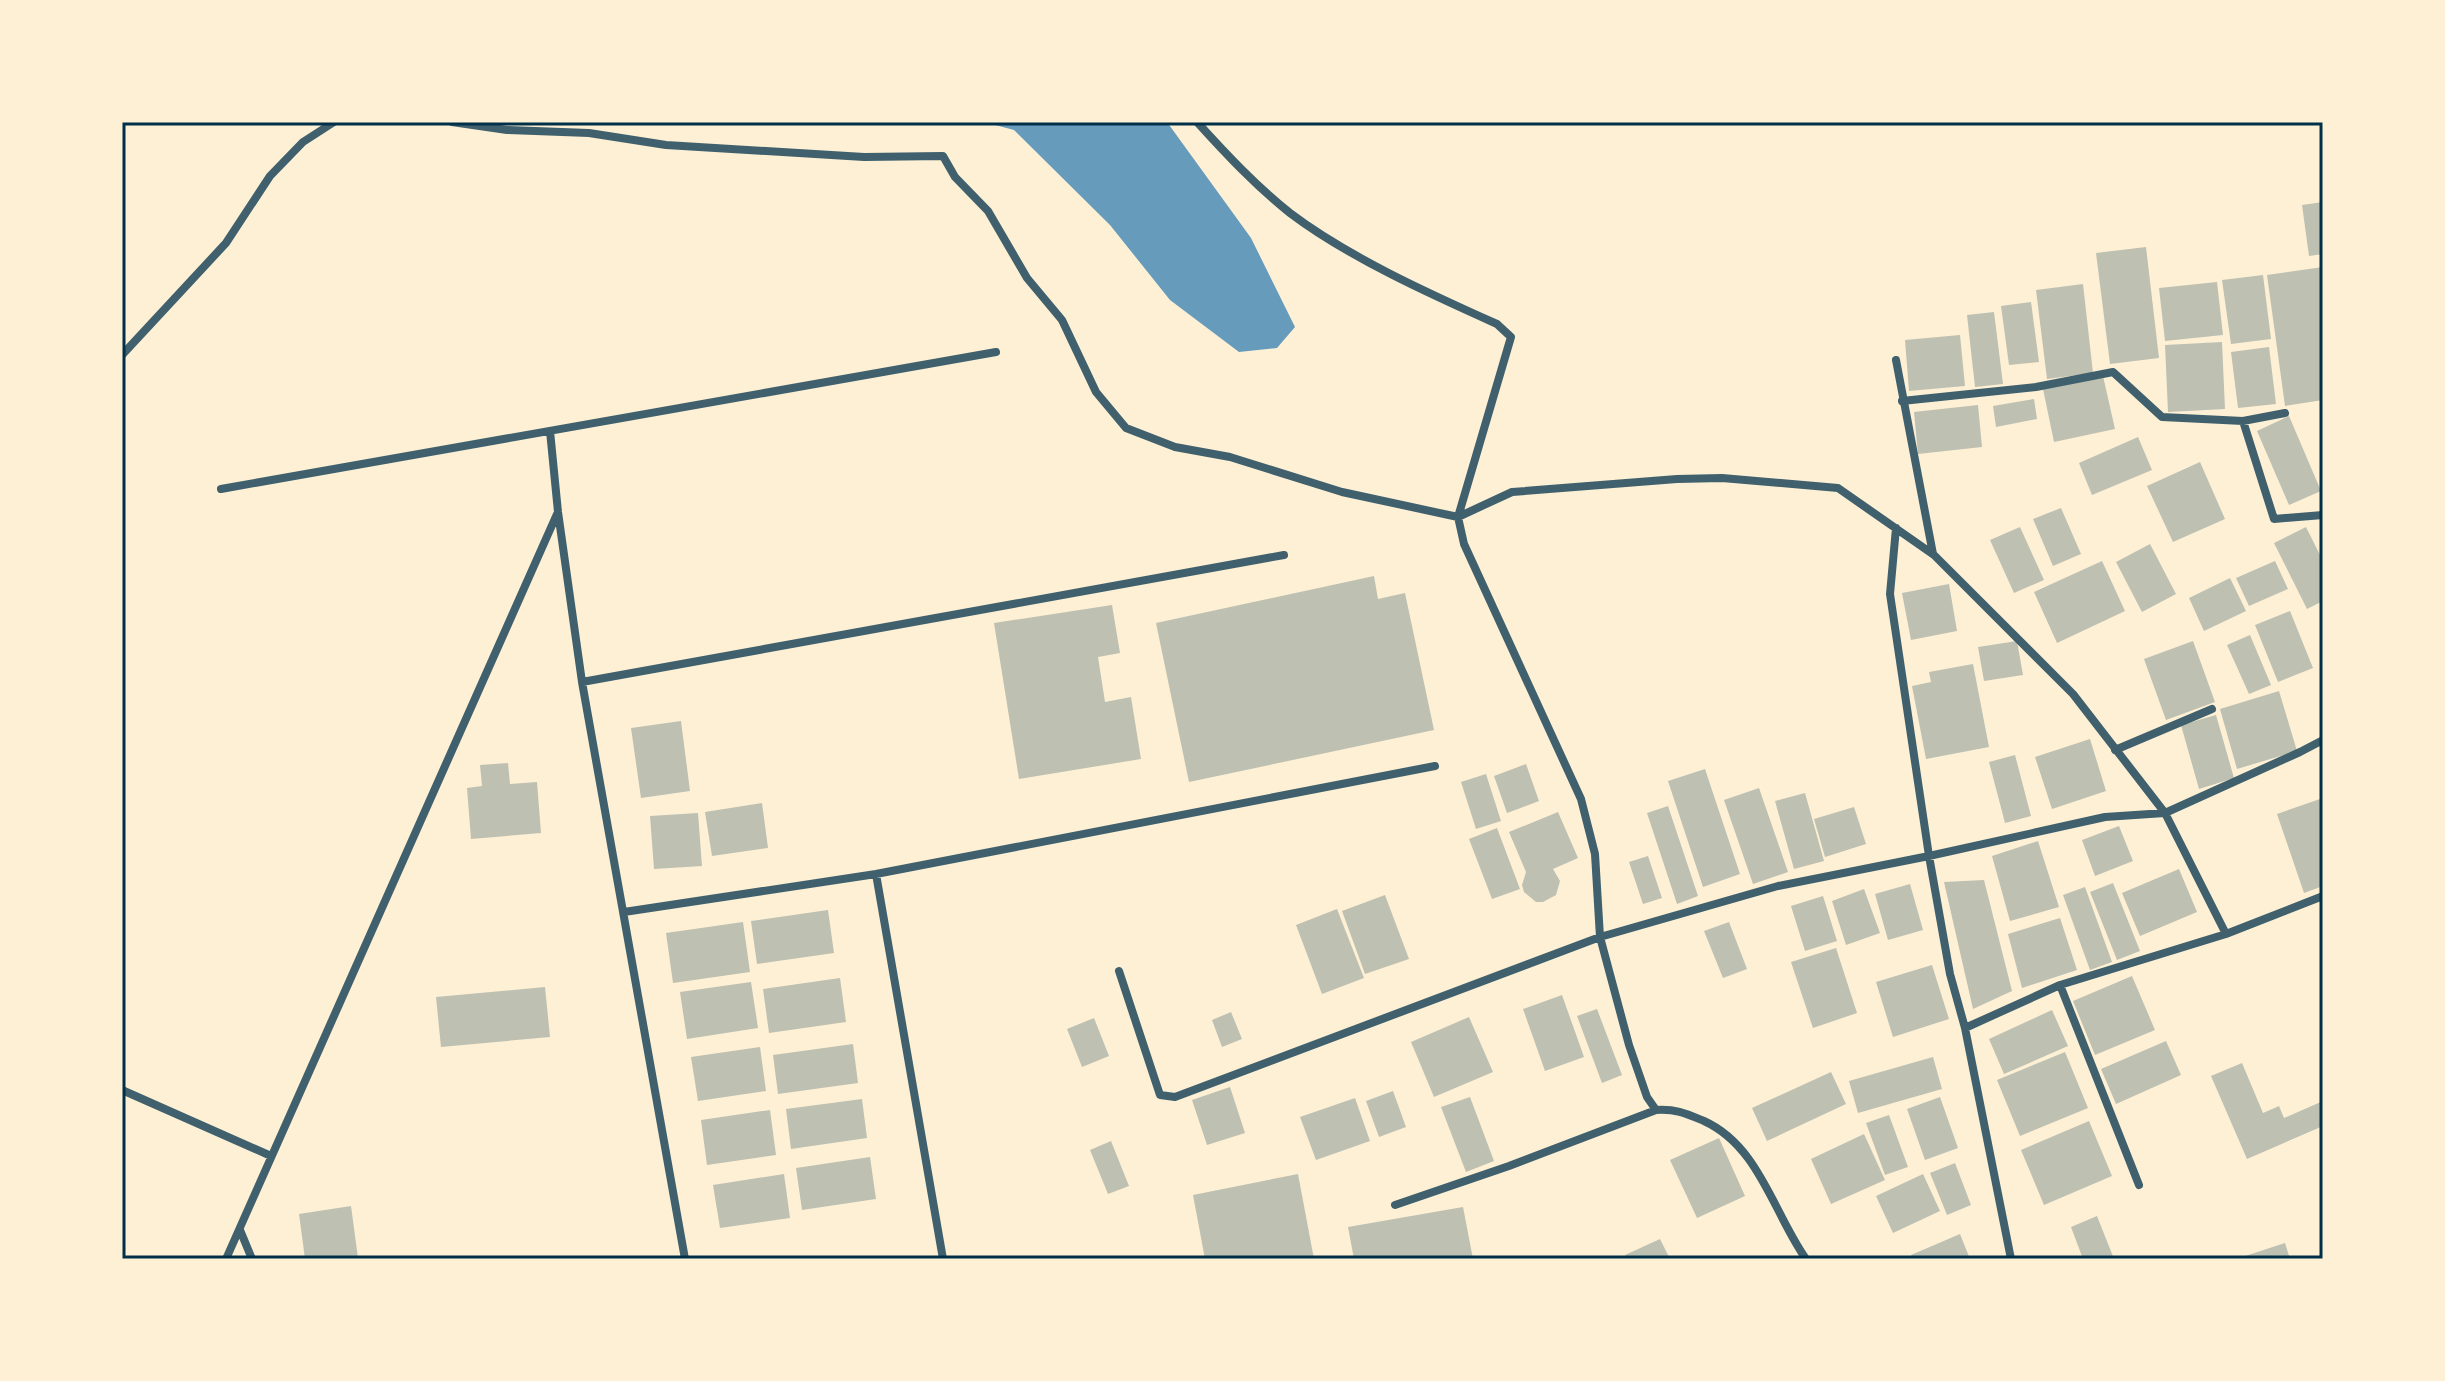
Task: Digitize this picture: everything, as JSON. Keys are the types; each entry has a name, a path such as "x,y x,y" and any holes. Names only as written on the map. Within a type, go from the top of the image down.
{"street":[{"path":"122,355 226,243 270,176 303,142 334,122"},
{"path":"452,122 507,130 589,133 666,145 864,157 943,156 955,177 988,211 1027,278 1062,320 1096,392 1126,428 1175,447 1230,457 1342,492 1458,517 1512,492 1677,479 1722,478 1838,488 1934,555 2073,694 2165,813 2226,934"},
{"path":"1197,122 1227,155 1291,213 1363,260 1497,324 1511,337 1458,517 1464,544 1581,799 1595,854 1600,937 1629,1045 1647,1097 1656,1110"},
{"path":"221,489 996,352"},
{"path":"1896,360 1934,555"},
{"path":"1902,401 2036,387 2113,372 2162,417 2243,421 2285,413"},
{"path":"2243,421 2274,519 2323,515"},
{"path":"550,431 582,682 685,1259"},
{"path":"226,1259 558,512"},
{"path":"1896,528 1890,594 1929,856 1950,974 1965,1028 2011,1259"},
{"path":"582,682 1284,555"},
{"path":"2115,750 2212,709"},
{"path":"1119,971 1160,1095 1175,1097 1600,937 1778,886 2105,817 2165,813 2323,740"},
{"path":"624,912 876,874 1435,766"},
{"path":"876,874 943,1259"},
{"path":"1965,1028 2060,985 2226,934 2323,896"},
{"path":"2060,985 2139,1185"},
{"path":"122,1090 271,1156"},
{"path":"1395,1205 1656,1110 1677,1109 1720,1129 1742,1148 1806,1259"},
{"path":"240,1230 252,1259"}],"water":[{"path":"984,122 1167,122 1251,238 1295,327 1277,348 1239,352 1170,300 1110,225 1014,130"}],"building":[{"path":"2323,202 2323,254 2309,256 2302,205"},
{"path":"2146,247 2159,358 2110,364 2096,253"},
{"path":"2323,267 2323,400 2285,406 2267,275"},
{"path":"2263,275 2271,339 2231,344 2222,280"},
{"path":"2217,282 2223,335 2165,341 2159,288"},
{"path":"2083,284 2093,373 2047,379 2036,290"},
{"path":"2031,302 2039,362 2009,365 2001,306"},
{"path":"1994,312 2003,384 1975,387 1967,315"},
{"path":"1960,335 1965,386 1909,391 1905,340"},
{"path":"2222,342 2225,409 2168,412 2165,345"},
{"path":"2269,347 2276,404 2238,408 2231,352"},
{"path":"2103,376 2115,429 2054,442 2043,389"},
{"path":"2034,399 2037,419 1996,427 1993,406"},
{"path":"1978,405 1982,447 1918,454 1914,412"},
{"path":"2289,416 2321,491 2289,505 2257,431"},
{"path":"2138,437 2152,470 2092,495 2079,463"},
{"path":"2200,462 2225,519 2173,542 2147,486"},
{"path":"2061,508 2081,554 2053,566 2033,519"},
{"path":"2020,527 2044,580 2014,593 1990,540"},
{"path":"2306,527 2323,561 2323,601 2307,609 2274,543"},
{"path":"2150,544 2176,594 2142,612 2116,562"},
{"path":"2102,561 2125,611 2057,643 2034,592"},
{"path":"2275,561 2288,589 2249,606 2236,578"},
{"path":"1374,576 1378,599 1405,593 1434,730 1189,782 1156,623"},
{"path":"2230,578 2246,611 2204,631 2189,598"},
{"path":"1949,584 1957,631 1911,640 1902,593"},
{"path":"1112,605 1120,653 1098,657 1105,702 1131,697 1141,759 1019,779 994,623"},
{"path":"2290,611 2313,668 2278,682 2255,625"},
{"path":"2250,635 2271,685 2249,694 2227,645"},
{"path":"2017,641 2023,675 1984,681 1978,647"},
{"path":"2193,641 2215,702 2166,720 2144,659"},
{"path":"1973,664 1989,747 1926,759 1912,686 1931,682 1929,672"},
{"path":"2279,691 2297,751 2237,769 2220,709"},
{"path":"2216,715 2234,778 2199,789 2181,725"},
{"path":"681,721 690,791 641,798 631,728"},
{"path":"2090,739 2106,791 2052,809 2035,757"},
{"path":"2015,755 2031,816 2005,823 1989,762"},
{"path":"508,763 510,784 537,782 541,833 471,839 467,788 482,786 480,765"},
{"path":"1526,764 1539,801 1507,813 1494,776"},
{"path":"1705,769 1740,874 1703,887 1668,781"},
{"path":"1486,774 1501,821 1476,829 1461,782"},
{"path":"1759,788 1788,872 1753,884 1724,800"},
{"path":"1805,793 1824,861 1794,869 1775,801"},
{"path":"2320,799 2323,807 2323,886 2304,893 2277,814"},
{"path":"762,803 768,848 712,856 705,812"},
{"path":"1668,806 1698,896 1677,904 1647,813"},
{"path":"1854,807 1866,844 1825,857 1814,819"},
{"path":"1558,812 1578,858 1553,869 1560,881 1556,895 1536,902 1524,892 1522,885 1526,872 1509,832"},
{"path":"698,813 702,866 654,869 650,816"},
{"path":"2119,826 2133,861 2095,876 2082,840"},
{"path":"1497,828 1520,889 1492,899 1469,839"},
{"path":"2038,841 2059,907 2010,921 1992,856"},
{"path":"1648,856 1662,898 1643,904 1629,862"},
{"path":"2179,869 2197,912 2140,936 2122,893"},
{"path":"1984,880 2012,991 1973,1009 1944,882"},
{"path":"2113,883 2140,951 2117,960 2090,892"},
{"path":"1910,884 1923,930 1888,940 1875,894"},
{"path":"2085,887 2112,962 2090,970 2063,895"},
{"path":"1864,889 1880,933 1846,945 1832,901"},
{"path":"1385,895 1409,959 1365,974 1342,911"},
{"path":"1823,896 1837,941 1805,951 1791,906"},
{"path":"1337,909 1364,978 1322,994 1296,925"},
{"path":"828,910 834,953 757,964 751,921"},
{"path":"2060,918 2077,970 2022,988 2008,934"},
{"path":"743,922 750,972 673,983 666,933"},
{"path":"1729,922 1747,969 1723,978 1704,931"},
{"path":"1836,948 1857,1013 1813,1028 1791,962"},
{"path":"1932,965 1949,1019 1893,1037 1876,982"},
{"path":"2132,976 2155,1030 2095,1055 2073,1001"},
{"path":"840,978 846,1022 769,1033 763,989"},
{"path":"751,982 758,1028 687,1039 680,992"},
{"path":"545,987 550,1037 441,1047 436,997"},
{"path":"1562,995 1584,1057 1545,1071 1523,1009"},
{"path":"1597,1009 1622,1075 1602,1083 1577,1016"},
{"path":"2052,1010 2068,1046 2004,1074 1989,1039"},
{"path":"1231,1012 1242,1039 1222,1047 1212,1020"},
{"path":"1469,1017 1493,1072 1434,1097 1411,1042"},
{"path":"1094,1018 1109,1056 1082,1067 1067,1029"},
{"path":"2166,1041 2181,1075 2116,1104 2101,1069"},
{"path":"853,1044 858,1083 778,1094 773,1055"},
{"path":"760,1047 766,1091 698,1101 691,1057"},
{"path":"2065,1052 2088,1108 2020,1136 1997,1080"},
{"path":"1933,1057 1942,1089 1858,1113 1849,1081"},
{"path":"2242,1063 2263,1113 2279,1106 2284,1118 2323,1101 2323,1126 2247,1159 2211,1076"},
{"path":"1831,1072 1846,1104 1767,1141 1752,1108"},
{"path":"1230,1087 1245,1133 1207,1145 1192,1100"},
{"path":"1393,1091 1406,1127 1379,1137 1366,1101"},
{"path":"1470,1097 1494,1161 1466,1172 1441,1107"},
{"path":"1940,1097 1958,1148 1925,1160 1907,1109"},
{"path":"1355,1098 1370,1141 1316,1160 1300,1117"},
{"path":"862,1099 867,1138 791,1149 786,1109"},
{"path":"770,1110 776,1155 707,1165 701,1120"},
{"path":"1889,1115 1908,1167 1885,1175 1866,1123"},
{"path":"2089,1121 2112,1176 2044,1205 2021,1150"},
{"path":"1864,1134 1885,1180 1831,1204 1811,1159"},
{"path":"1719,1138 1745,1196 1697,1218 1670,1160"},
{"path":"1111,1141 1129,1186 1108,1194 1090,1150"},
{"path":"870,1157 876,1199 802,1210 796,1168"},
{"path":"1955,1163 1971,1205 1947,1215 1930,1173"},
{"path":"784,1174 790,1218 720,1228 713,1185"},
{"path":"1298,1174 1314,1259 1205,1259 1193,1195"},
{"path":"1923,1174 1940,1211 1893,1233 1876,1196"},
{"path":"351,1206 358,1258 305,1259 299,1214"},
{"path":"1463,1207 1473,1259 1354,1259 1348,1227"},
{"path":"2097,1216 2114,1259 2083,1259 2071,1227"},
{"path":"1960,1234 1970,1259 1913,1259 1911,1255"},
{"path":"1660,1239 1670,1259 1627,1259 1625,1255"},
{"path":"2285,1243 2290,1259 2239,1259 2239,1258"}]}
